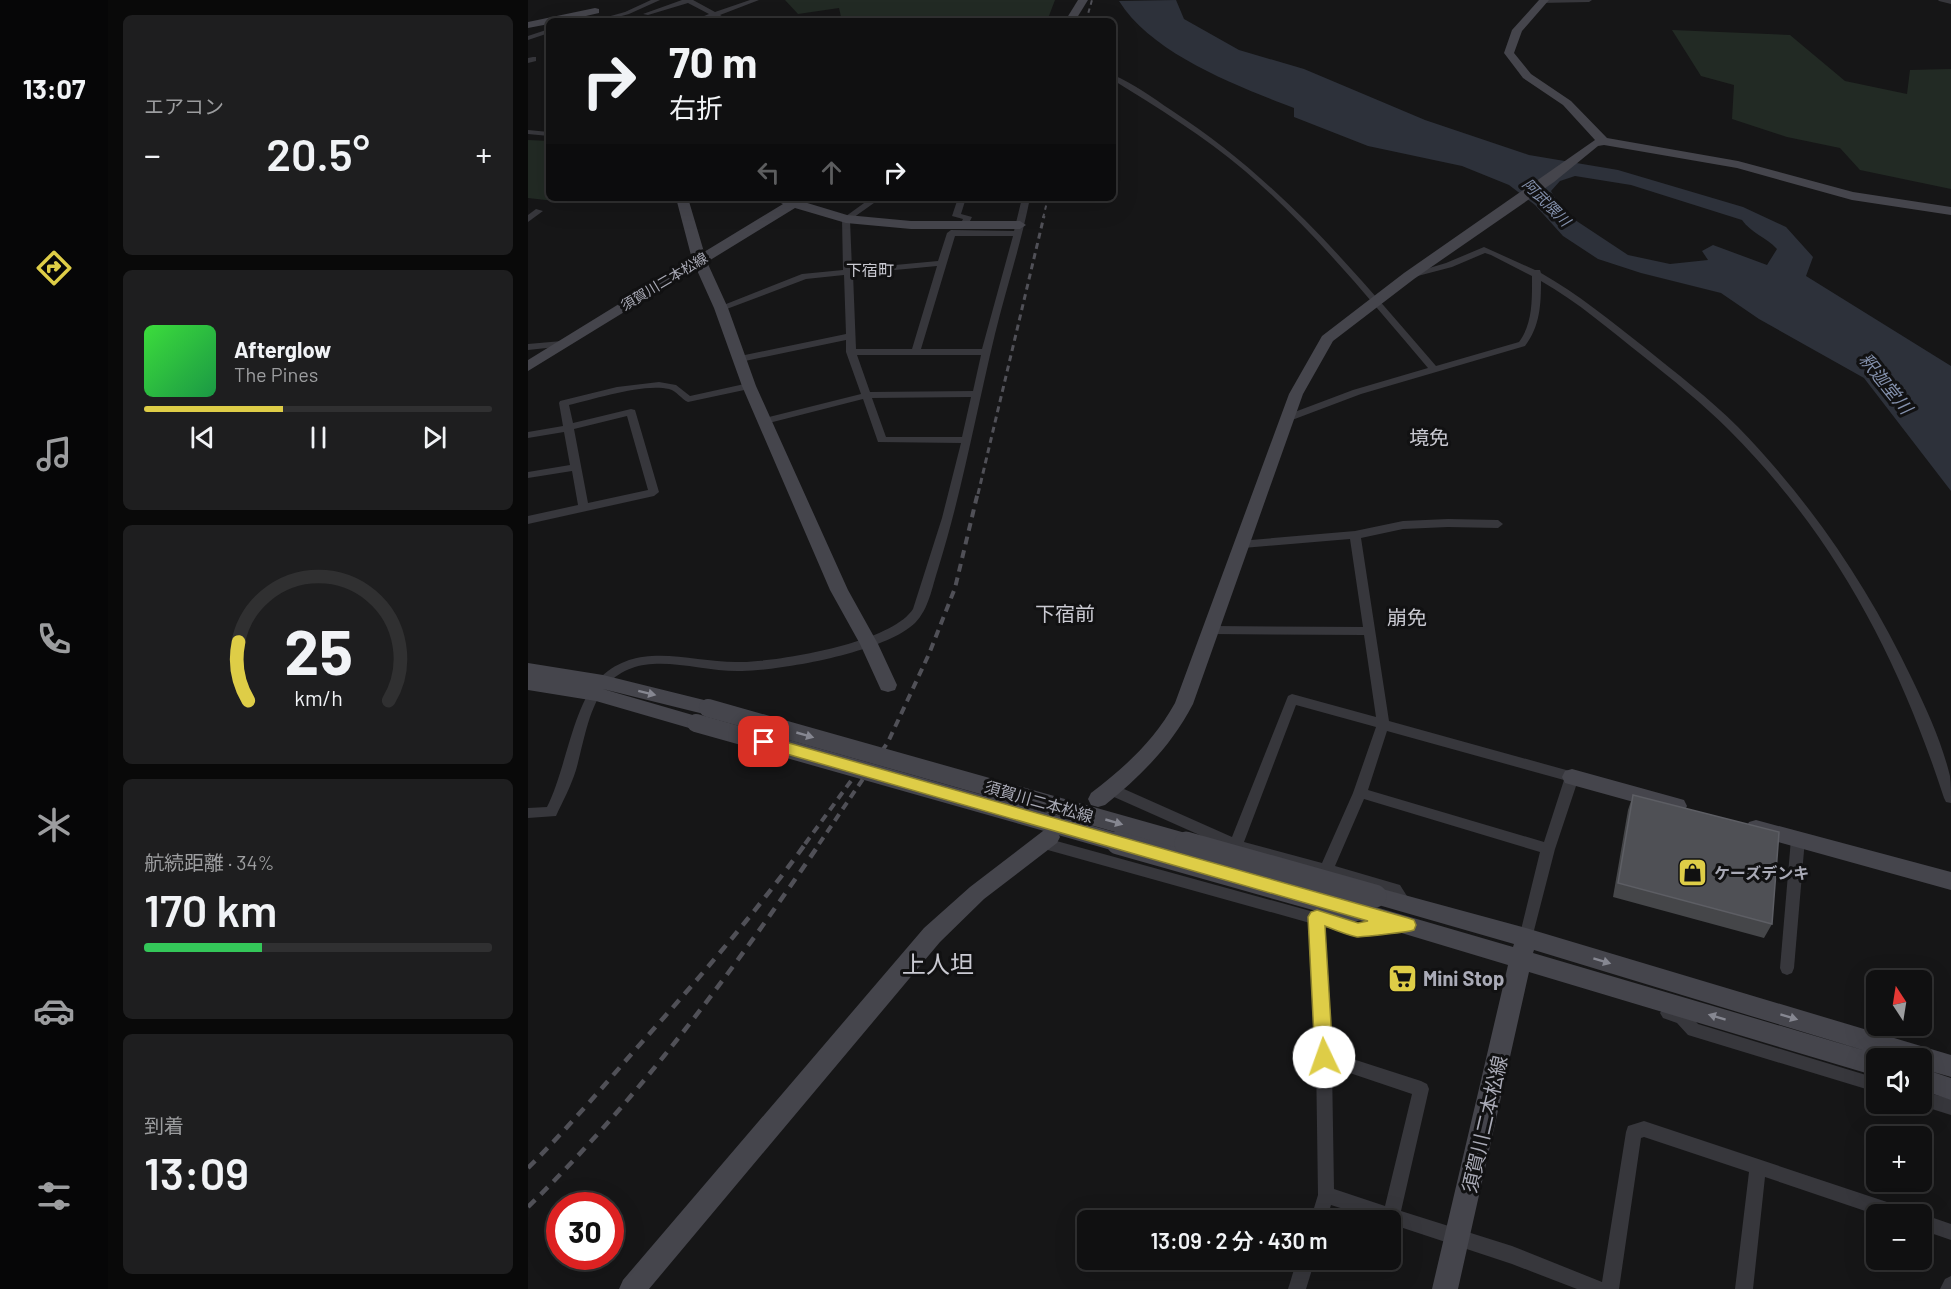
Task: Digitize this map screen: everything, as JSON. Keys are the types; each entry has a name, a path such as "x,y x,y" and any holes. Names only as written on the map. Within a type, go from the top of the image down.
{"street":[{"path":"572,18 599,13 627,13 657,0"},
{"path":"646,14 688,0 720,18"},
{"path":"704,18 756,0"},
{"path":"1072,18 1083,0"},
{"path":"1589,0 1543,1 1516,30 1510,42 1509,53 1527,76 1567,103 1603,141"},
{"path":"1941,0 1951,2"},
{"path":"528,25 546,22"},
{"path":"528,38 546,33"},
{"path":"1116,79 1196,132 1262,182 1375,301 1434,369"},
{"path":"528,132 546,134"},
{"path":"1405,903 1395,889 1236,845 1104,794 1152,754 1184,704 1296,394 1327,339 1408,276 1550,179 1594,144 1603,141 1737,165 1852,196 1951,212"},
{"path":"683,201 699,260 722,308 749,386 839,590 869,644 888,685"},
{"path":"797,201 846,219 911,225 964,225 1019,230"},
{"name":"須賀川二本松線","path":"528,367 797,201"},
{"path":"846,219 873,201"},
{"path":"961,201 956,216 968,217 964,225"},
{"path":"528,813 551,812 564,786 582,720 600,688 616,670 629,662 665,660 741,667 869,644 898,631 910,621 918,610 943,537 986,352 1025,201"},
{"path":"528,219 539,211"},
{"path":"846,219 851,352 882,440 966,440"},
{"path":"916,351 951,233 1019,230"},
{"path":"1408,276 1449,265 1484,250 1537,272 1577,299 1683,384 1747,443 1804,511 1862,592 1887,636 1920,707 1951,798"},
{"path":"722,308 805,276 941,263"},
{"path":"1288,418 1357,392 1522,344 1528,338 1536,315 1537,272"},
{"path":"740,359 850,336"},
{"path":"528,347 562,344"},
{"path":"851,352 986,352"},
{"path":"584,508 564,403 624,389 669,385 688,399 749,386"},
{"path":"765,421 867,395 977,394"},
{"path":"528,435 632,412 654,492 528,520"},
{"path":"528,475 577,467"},
{"path":"1243,544 1355,535 1403,525 1448,522 1498,524"},
{"path":"1326,870 1360,793 1383,725 1355,535"},
{"path":"1212,630 1368,631"},
{"name":"須賀川二本松線","path":"528,670 1405,903 1443,915 1458,931 1524,948"},
{"name":"須賀川二本松線","path":"528,683 600,688"},
{"path":"1236,845 1292,699 1696,812"},
{"name":"須賀川二本松線","path":"702,715 1355,910 1408,925 1524,948"},
{"path":"1524,948 1548,849 1572,777"},
{"path":"1360,793 1548,849"},
{"path":"1741,824 1951,881"},
{"path":"1787,968 1798,839"},
{"path":"632,1289 932,934 977,893 1046,840 1358,930 1379,926 1408,925"},
{"path":"1317,917 1324,1057 1326,1195 1321,1210"},
{"path":"1524,948 1572,973 1866,1061"},
{"path":"1524,948 1570,962 1596,980"},
{"path":"1524,948 1866,1061"},
{"name":"須賀川二本松線","path":"1445,1289 1524,948"},
{"path":"1572,973 1576,985 1682,1017 1693,1030 1866,1062"},
{"path":"1324,1057 1421,1089 1392,1210"},
{"path":"1932,1065 1951,1066"},
{"path":"1932,1083 1951,1089"},
{"path":"1932,1102 1951,1107"},
{"path":"1610,1289 1634,1132 1644,1129 1869,1204"},
{"path":"1743,1289 1758,1167"},
{"path":"1326,1195 1372,1210"},
{"path":"1401,1219 1512,1255 1599,1289"},
{"path":"1932,1225 1951,1232"},
{"path":"1297,1289 1303,1270"},
{"path":"1949,1289 1951,1285"}],"shaded area":[{"path":"785,0 1055,0 1048,18 841,18 839,8 798,14"},
{"path":"1672,30 1790,35 1845,81 1907,94 1910,70 1951,69 1951,189 1860,170 1840,148 1787,137 1732,119 1734,85 1701,76"},
{"path":"528,140 546,141 546,200 528,198"}],"water":[{"path":"1176,0 1184,19 1239,50 1304,69 1425,120 1529,155 1618,170 1743,207 1786,227 1813,257 1806,276 1951,366 1951,491 1864,378 1759,319 1721,293 1641,273 1598,259 1563,236 1535,205 1509,185 1462,166 1368,146 1294,117 1294,108 1222,78 1174,52 1152,37 1119,1","holes":["1575,176 1631,185 1742,220 1777,249 1767,265 1713,245 1702,251 1708,260 1670,264 1628,255 1563,212 1551,191 1560,181"]}],"building":[{"name":"ケーズデンキ","path":"1633,795 1779,832 1772,924 1618,883"}],"railway":[{"path":"1087,18 1092,0"},
{"path":"1043,218 1047,201"},
{"path":"978,494 1044,216"},
{"path":"819,844 888,742 929,654 955,588 978,492"},
{"path":"805,844 856,774"},
{"path":"528,1168 583,1110 702,974 806,843"},
{"path":"528,1207 608,1122 683,1032 719,986 820,843"}],"place":[{"name":"ケーズデンキ","path":"1693,872"},
{"name":"Mini Stop","path":"1402,978"}],"district":[{"name":"下宿町","path":"870,269"},
{"name":"境免","path":"1429,437"},
{"name":"下宿前","path":"1065,613"},
{"name":"崩免","path":"1407,617"},
{"name":"上人坦","path":"938,963"}],"route":[{"path":"764,742 1408,925 1379,926 1358,930 1317,917 1324,1057"}],"water label":[{"name":"阿武隈川","path":"1547,202"},
{"name":"釈迦堂川","path":"1886,383"}]}
